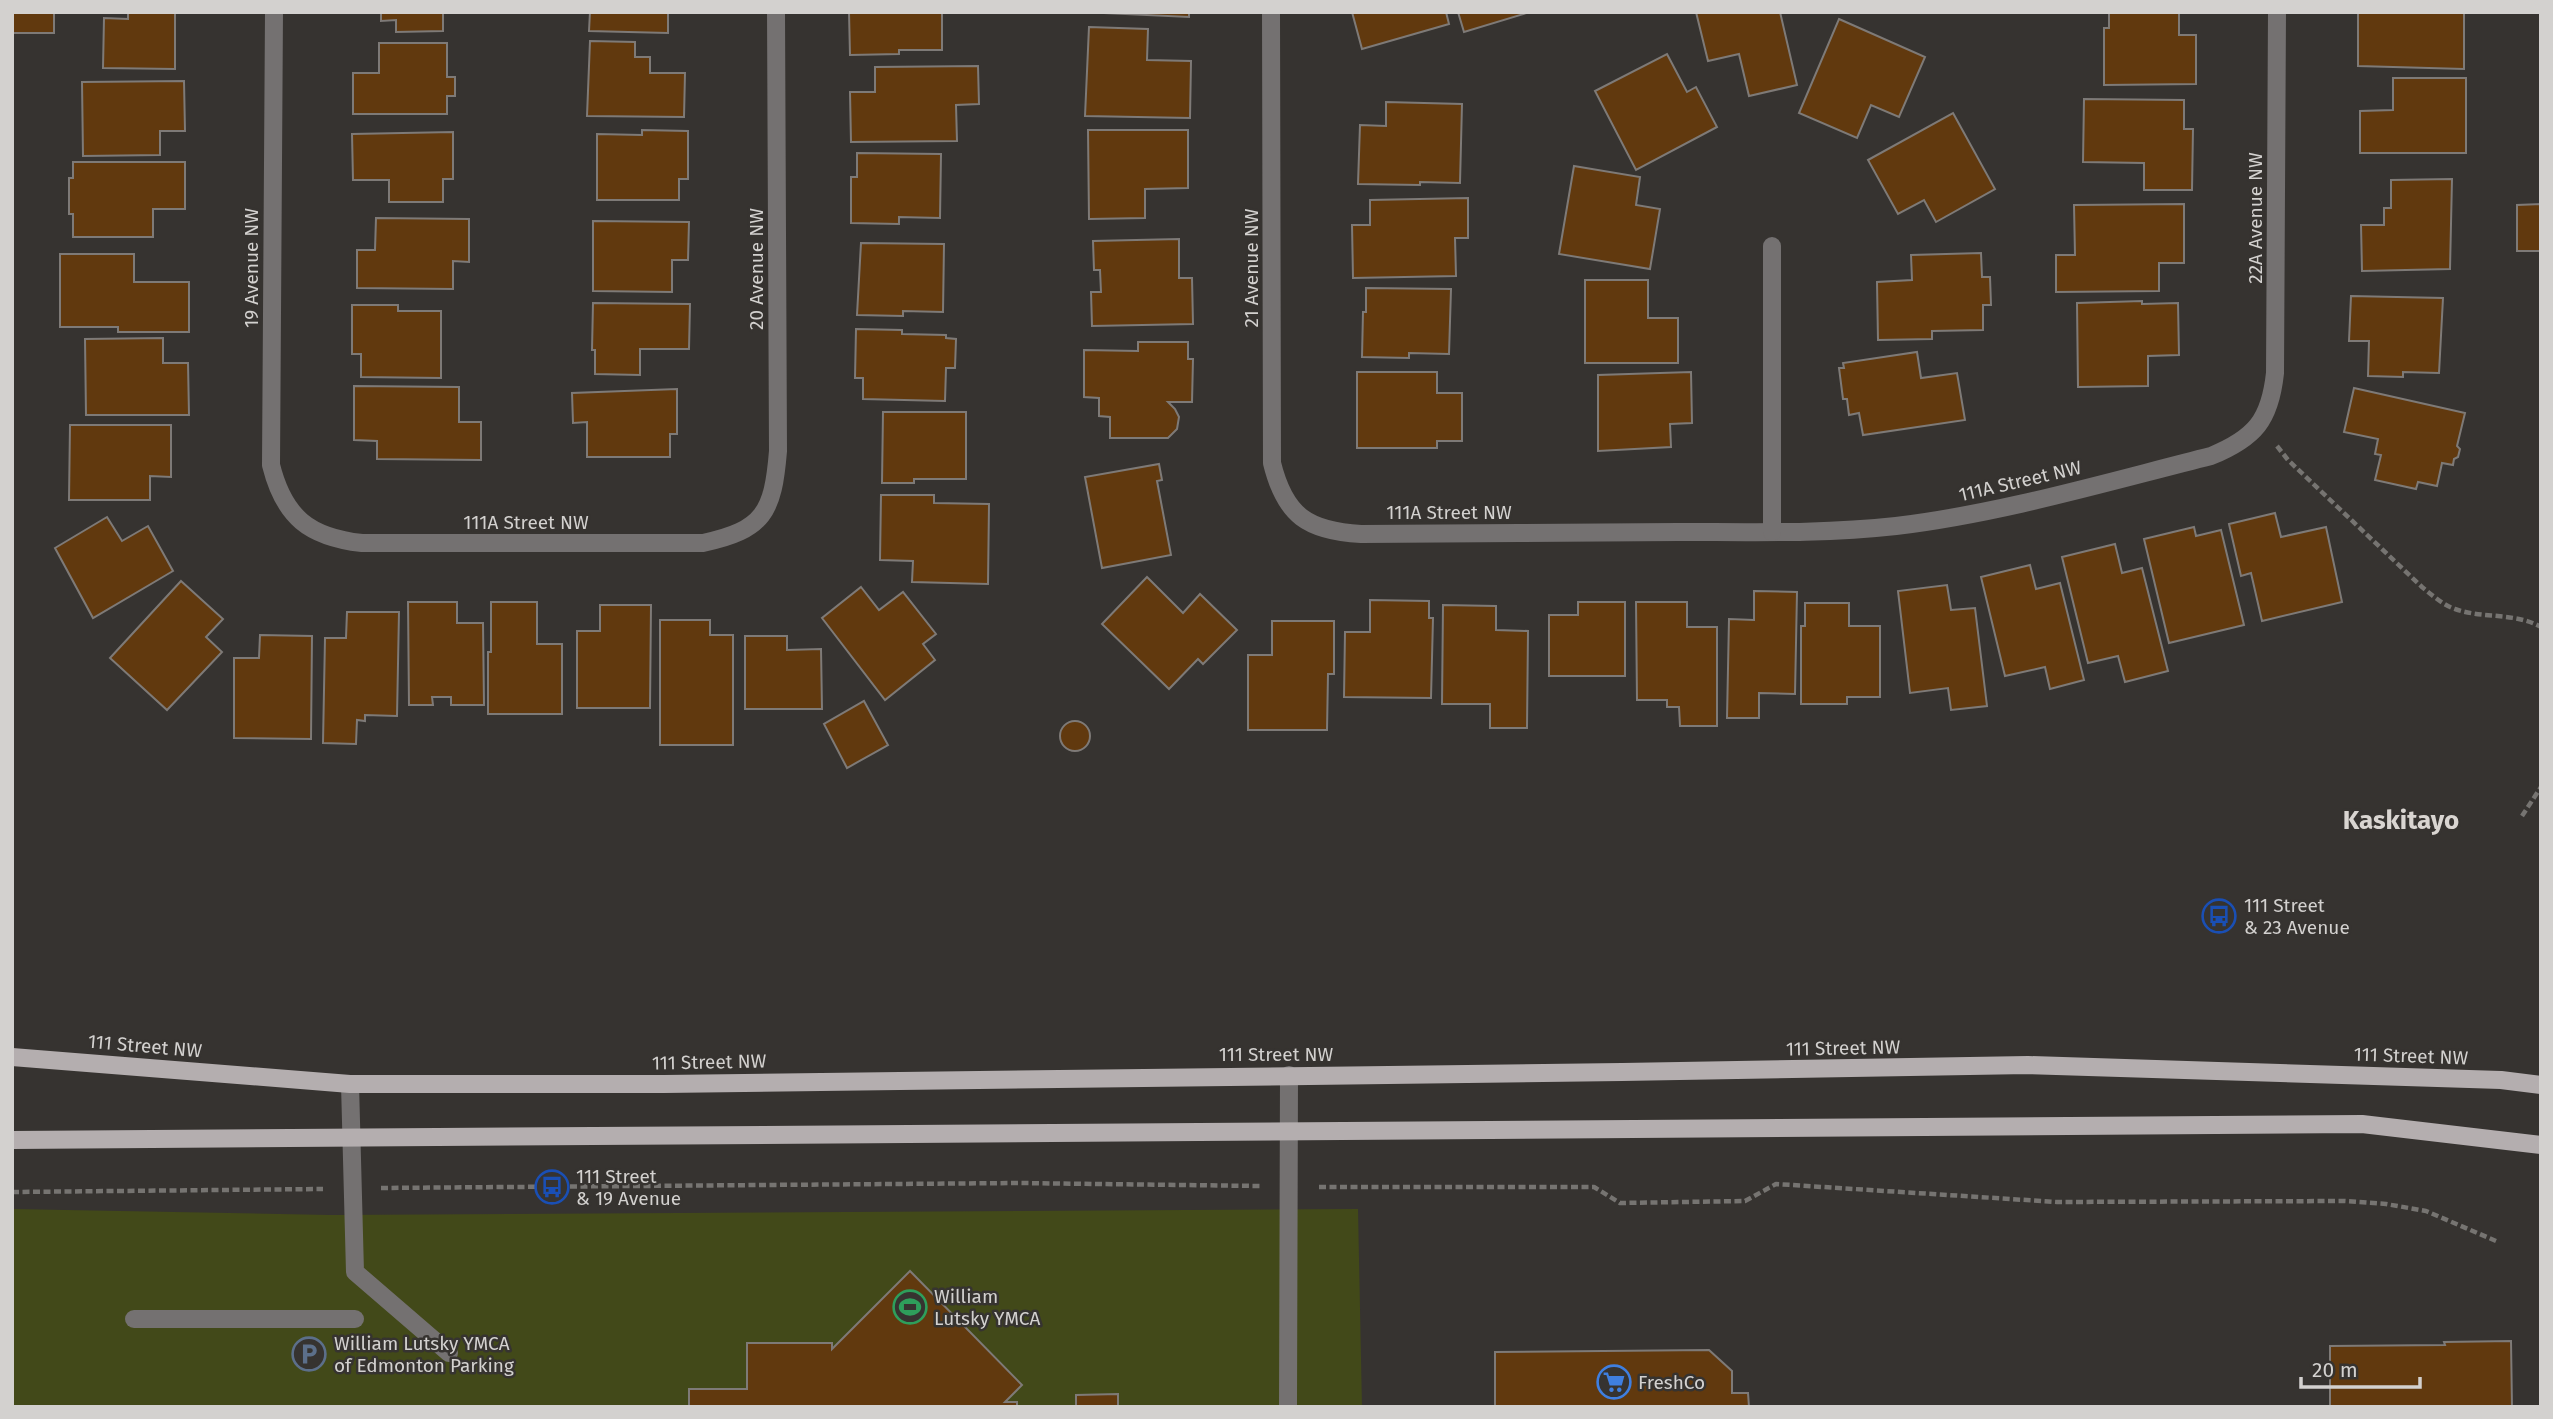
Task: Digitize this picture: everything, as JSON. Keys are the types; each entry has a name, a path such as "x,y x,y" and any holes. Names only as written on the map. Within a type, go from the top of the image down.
{"main road":[{"name":"111 Street NW","path":"12,1057 350,1084 664,1084 2028,1065 2501,1080 2541,1085"},
{"path":"12,1140 2362,1124 2541,1145"}],"street":[{"name":"19 Avenue NW","path":"274,12 271,465 276,483 296,518"},
{"name":"20 Avenue NW","path":"757,521 771,495 776,478 778,451 776,12"},
{"name":"21 Avenue NW","path":"1271,12 1272,463 1277,484 1287,503 1299,516"},
{"name":"22A Avenue NW","path":"2263,421 2273,392 2275,373 2277,12"},
{"path":"1772,246 1772,532"},
{"name":"111A Street NW","path":"1299,516 1315,527 1361,534 1772,532 1894,526 1940,520 2032,501 2211,456 2250,436 2263,421"},
{"name":"111A Street NW","path":"296,518 323,536 362,543 703,543 744,531 757,521"},
{"path":"1288,1407 1289,1075"},
{"path":"350,1084 355,1272 449,1353"},
{"path":"134,1319 355,1319"}],"path":[{"path":"2263,421 2281,453 2422,587 2461,611 2526,620 2541,627"},
{"path":"2522,816 2541,787"}],"green space":[{"path":"12,1209 331,1215 1358,1209 1362,1407 12,1407"}],"building":[{"path":"12,12 54,12 54,33 12,33"},
{"path":"128,12 175,12 175,69 103,68 104,18 128,19"},
{"path":"381,12 443,12 443,31 396,32 396,20 381,21"},
{"path":"590,12 668,12 668,33 589,31"},
{"path":"849,12 942,12 942,50 899,50 899,54 850,55"},
{"path":"1082,12 1189,12 1189,17"},
{"path":"1352,12 1446,12 1449,24 1362,49"},
{"path":"1458,12 1530,12 1464,32"},
{"path":"1696,12 1780,12 1797,85 1749,96 1739,54 1708,61"},
{"path":"2109,12 2179,12 2179,35 2196,35 2196,84 2104,85 2104,28 2109,28"},
{"path":"2358,12 2464,12 2464,69 2358,66"},
{"path":"1839,19 1925,57 1899,117 1871,105 1857,138 1799,113"},
{"path":"1089,27 1148,29 1147,60 1191,61 1190,118 1085,116"},
{"path":"590,41 635,42 635,57 650,57 650,73 685,73 684,117 587,116"},
{"path":"379,43 447,43 447,77 455,77 455,96 447,96 447,114 353,114 353,73 379,73"},
{"path":"1667,54 1687,92 1696,87 1717,127 1636,170 1595,91"},
{"path":"978,66 979,104 956,105 957,141 851,142 850,92 875,92 875,67"},
{"path":"2393,78 2466,78 2466,153 2360,153 2360,111 2393,110"},
{"path":"184,81 185,131 160,131 160,155 83,156 82,82"},
{"path":"2084,99 2184,100 2184,129 2193,129 2192,190 2144,190 2144,163 2083,162"},
{"path":"1386,102 1462,104 1460,183 1358,184 1360,125 1386,126"},
{"path":"1953,113 1995,189 1936,222 1924,200 1898,214 1868,160"},
{"path":"642,130 688,131 688,179 679,179 679,200 597,200 597,134 642,135"},
{"path":"1088,130 1188,130 1188,188 1145,189 1145,218 1089,219"},
{"path":"453,132 453,179 443,179 443,202 389,202 389,180 353,180 352,134"},
{"path":"857,153 941,154 940,218 899,217 899,224 851,223 851,177 857,177"},
{"path":"73,162 185,162 185,209 153,209 153,237 73,237 73,214 69,214 69,178 73,178"},
{"path":"1574,166 1640,177 1636,205 1660,209 1650,269 1559,254"},
{"path":"2452,179 2450,269 2362,271 2361,225 2384,225 2384,208 2391,208 2391,180"},
{"path":"1468,198 1468,238 1455,238 1456,276 1353,278 1352,225 1370,225 1370,200"},
{"path":"2184,204 2184,263 2159,263 2159,291 2056,292 2056,255 2075,255 2074,205"},
{"path":"2541,204 2541,251 2517,251 2517,205"},
{"path":"376,218 469,219 469,262 453,261 453,289 357,288 357,250 375,250"},
{"path":"593,221 689,222 688,260 672,260 672,292 593,291"},
{"path":"1179,239 1179,278 1192,278 1193,324 1092,326 1091,292 1101,292 1100,270 1094,270 1093,241"},
{"path":"861,243 944,244 943,312 903,311 903,316 857,315"},
{"path":"1981,253 1982,277 1990,277 1991,305 1983,305 1983,330 1932,331 1932,339 1878,340 1877,282 1912,280 1911,255"},
{"path":"60,254 134,254 134,282 189,282 189,332 118,332 118,327 60,327"},
{"path":"1585,280 1648,280 1648,318 1678,318 1678,363 1585,363"},
{"path":"1366,288 1451,289 1449,354 1409,353 1409,358 1362,357"},
{"path":"2351,296 2443,298 2439,373 2403,372 2403,377 2368,376 2369,341 2349,341"},
{"path":"2142,301 2142,304 2178,303 2179,355 2148,356 2148,386 2078,387 2077,303"},
{"path":"593,303 690,304 689,349 640,349 640,375 595,374 595,350 592,350"},
{"path":"352,305 398,305 398,311 441,311 441,378 361,377 361,354 352,354"},
{"path":"856,329 902,330 902,334 946,335 946,338 956,339 955,368 946,368 945,401 863,399 863,378 855,378"},
{"path":"163,338 163,363 188,363 189,415 86,415 85,339"},
{"path":"1138,342 1188,342 1188,359 1193,359 1192,402 1168,402 1179,417 1177,429 1168,438 1110,438 1110,417 1099,416 1099,398 1084,397 1084,350 1138,351"},
{"path":"1917,352 1921,378 1957,373 1965,420 1863,435 1859,413 1849,415 1847,399 1843,399 1839,368 1844,368 1843,363"},
{"path":"1357,372 1437,372 1437,393 1462,393 1462,441 1437,441 1437,448 1357,448"},
{"path":"1691,372 1692,423 1670,424 1671,447 1598,451 1598,375"},
{"path":"354,386 459,387 459,422 481,422 481,460 377,459 377,441 354,440"},
{"path":"2354,388 2465,413 2457,446 2460,449 2458,457 2454,459 2453,465 2442,463 2437,486 2418,482 2416,489 2375,480 2381,455 2375,454 2378,439 2344,432"},
{"path":"677,389 677,434 670,434 670,457 587,457 587,422 573,423 572,393"},
{"path":"883,412 966,412 966,479 914,479 914,483 882,483"},
{"path":"70,425 171,425 171,477 150,476 150,500 69,500"},
{"path":"1159,464 1162,480 1157,481 1171,555 1102,568 1085,477"},
{"path":"881,495 934,495 934,503 989,504 988,584 912,582 913,561 880,560"},
{"path":"2275,513 2281,537 2326,527 2342,602 2262,621 2251,573 2241,576 2229,524"},
{"path":"107,517 122,541 148,526 173,571 93,618 55,548"},
{"path":"2194,527 2196,536 2221,530 2244,625 2169,643 2144,539"},
{"path":"2115,544 2122,573 2142,568 2168,671 2125,682 2118,656 2088,663 2062,557"},
{"path":"2030,565 2036,589 2060,583 2084,680 2050,689 2045,667 2005,676 1981,577"},
{"path":"1147,577 1183,613 1200,594 1237,630 1203,664 1198,659 1169,689 1102,624"},
{"path":"181,581 223,619 206,637 222,652 167,710 110,658"},
{"path":"1947,585 1951,610 1975,608 1987,706 1951,710 1948,688 1910,693 1898,591"},
{"path":"861,587 879,610 903,592 936,634 923,644 935,660 885,700 822,618"},
{"path":"1754,591 1797,592 1795,694 1759,693 1759,718 1727,718 1729,619 1754,620"},
{"path":"1370,600 1429,601 1429,618 1433,618 1431,698 1344,697 1345,632 1370,632"},
{"path":"408,602 457,602 457,623 483,623 484,705 451,705 451,697 432,697 433,705 409,705"},
{"path":"491,602 537,602 537,644 562,644 562,714 488,714"},
{"path":"1578,602 1625,602 1625,676 1549,676 1549,615 1578,615"},
{"path":"1636,602 1687,602 1687,627 1717,627 1717,726 1680,726 1679,707 1667,707 1667,700 1637,700"},
{"path":"1805,603 1849,603 1849,626 1880,626 1880,697 1847,697 1847,704 1801,704 1801,626 1805,626"},
{"path":"600,605 651,605 650,708 577,708 577,631 600,631"},
{"path":"1443,605 1496,606 1496,630 1528,631 1527,728 1490,728 1490,704 1442,704"},
{"path":"347,612 399,612 397,716 365,715 365,721 357,720 356,744 323,743 325,638 346,638"},
{"path":"660,620 710,620 710,635 733,635 733,745 660,745"},
{"path":"1272,621 1334,621 1334,674 1328,674 1327,730 1248,730 1248,655 1272,655"},
{"path":"260,635 312,636 311,739 234,738 234,658 259,658"},
{"path":"745,636 787,636 787,650 821,649 822,709 745,709"},
{"path":"864,701 888,745 847,768 824,724"},
{"path":"1075,721 1086,725 1090,736 1086,747 1075,751 1064,747 1060,736 1064,725"},
{"name":"William Lutsky YMCA","path":"910,1271 1022,1385 1005,1402 1017,1402 1017,1407 689,1407 689,1389 747,1389 747,1343 832,1343 832,1349"},
{"path":"2511,1341 2512,1407 2330,1407 2330,1346 2445,1345 2444,1342"},
{"name":"FreshCo","path":"1709,1350 1732,1371 1732,1393 1748,1393 1749,1407 1495,1407 1495,1352"},
{"path":"1118,1394 1118,1407 1076,1407 1076,1395"}],"place":[{"name":"111 Street & 23 Avenue","path":"2219,916"},
{"name":"111 Street & 19 Avenue","path":"552,1187"},
{"name":"William Lutsky YMCA","path":"910,1307"},
{"name":"William Lutsky YMCA of Edmonton Parking","path":"309,1354"},
{"name":"FreshCo","path":"1614,1382"}],"district":[{"name":"Kaskitayo","path":"2401,820"}]}
